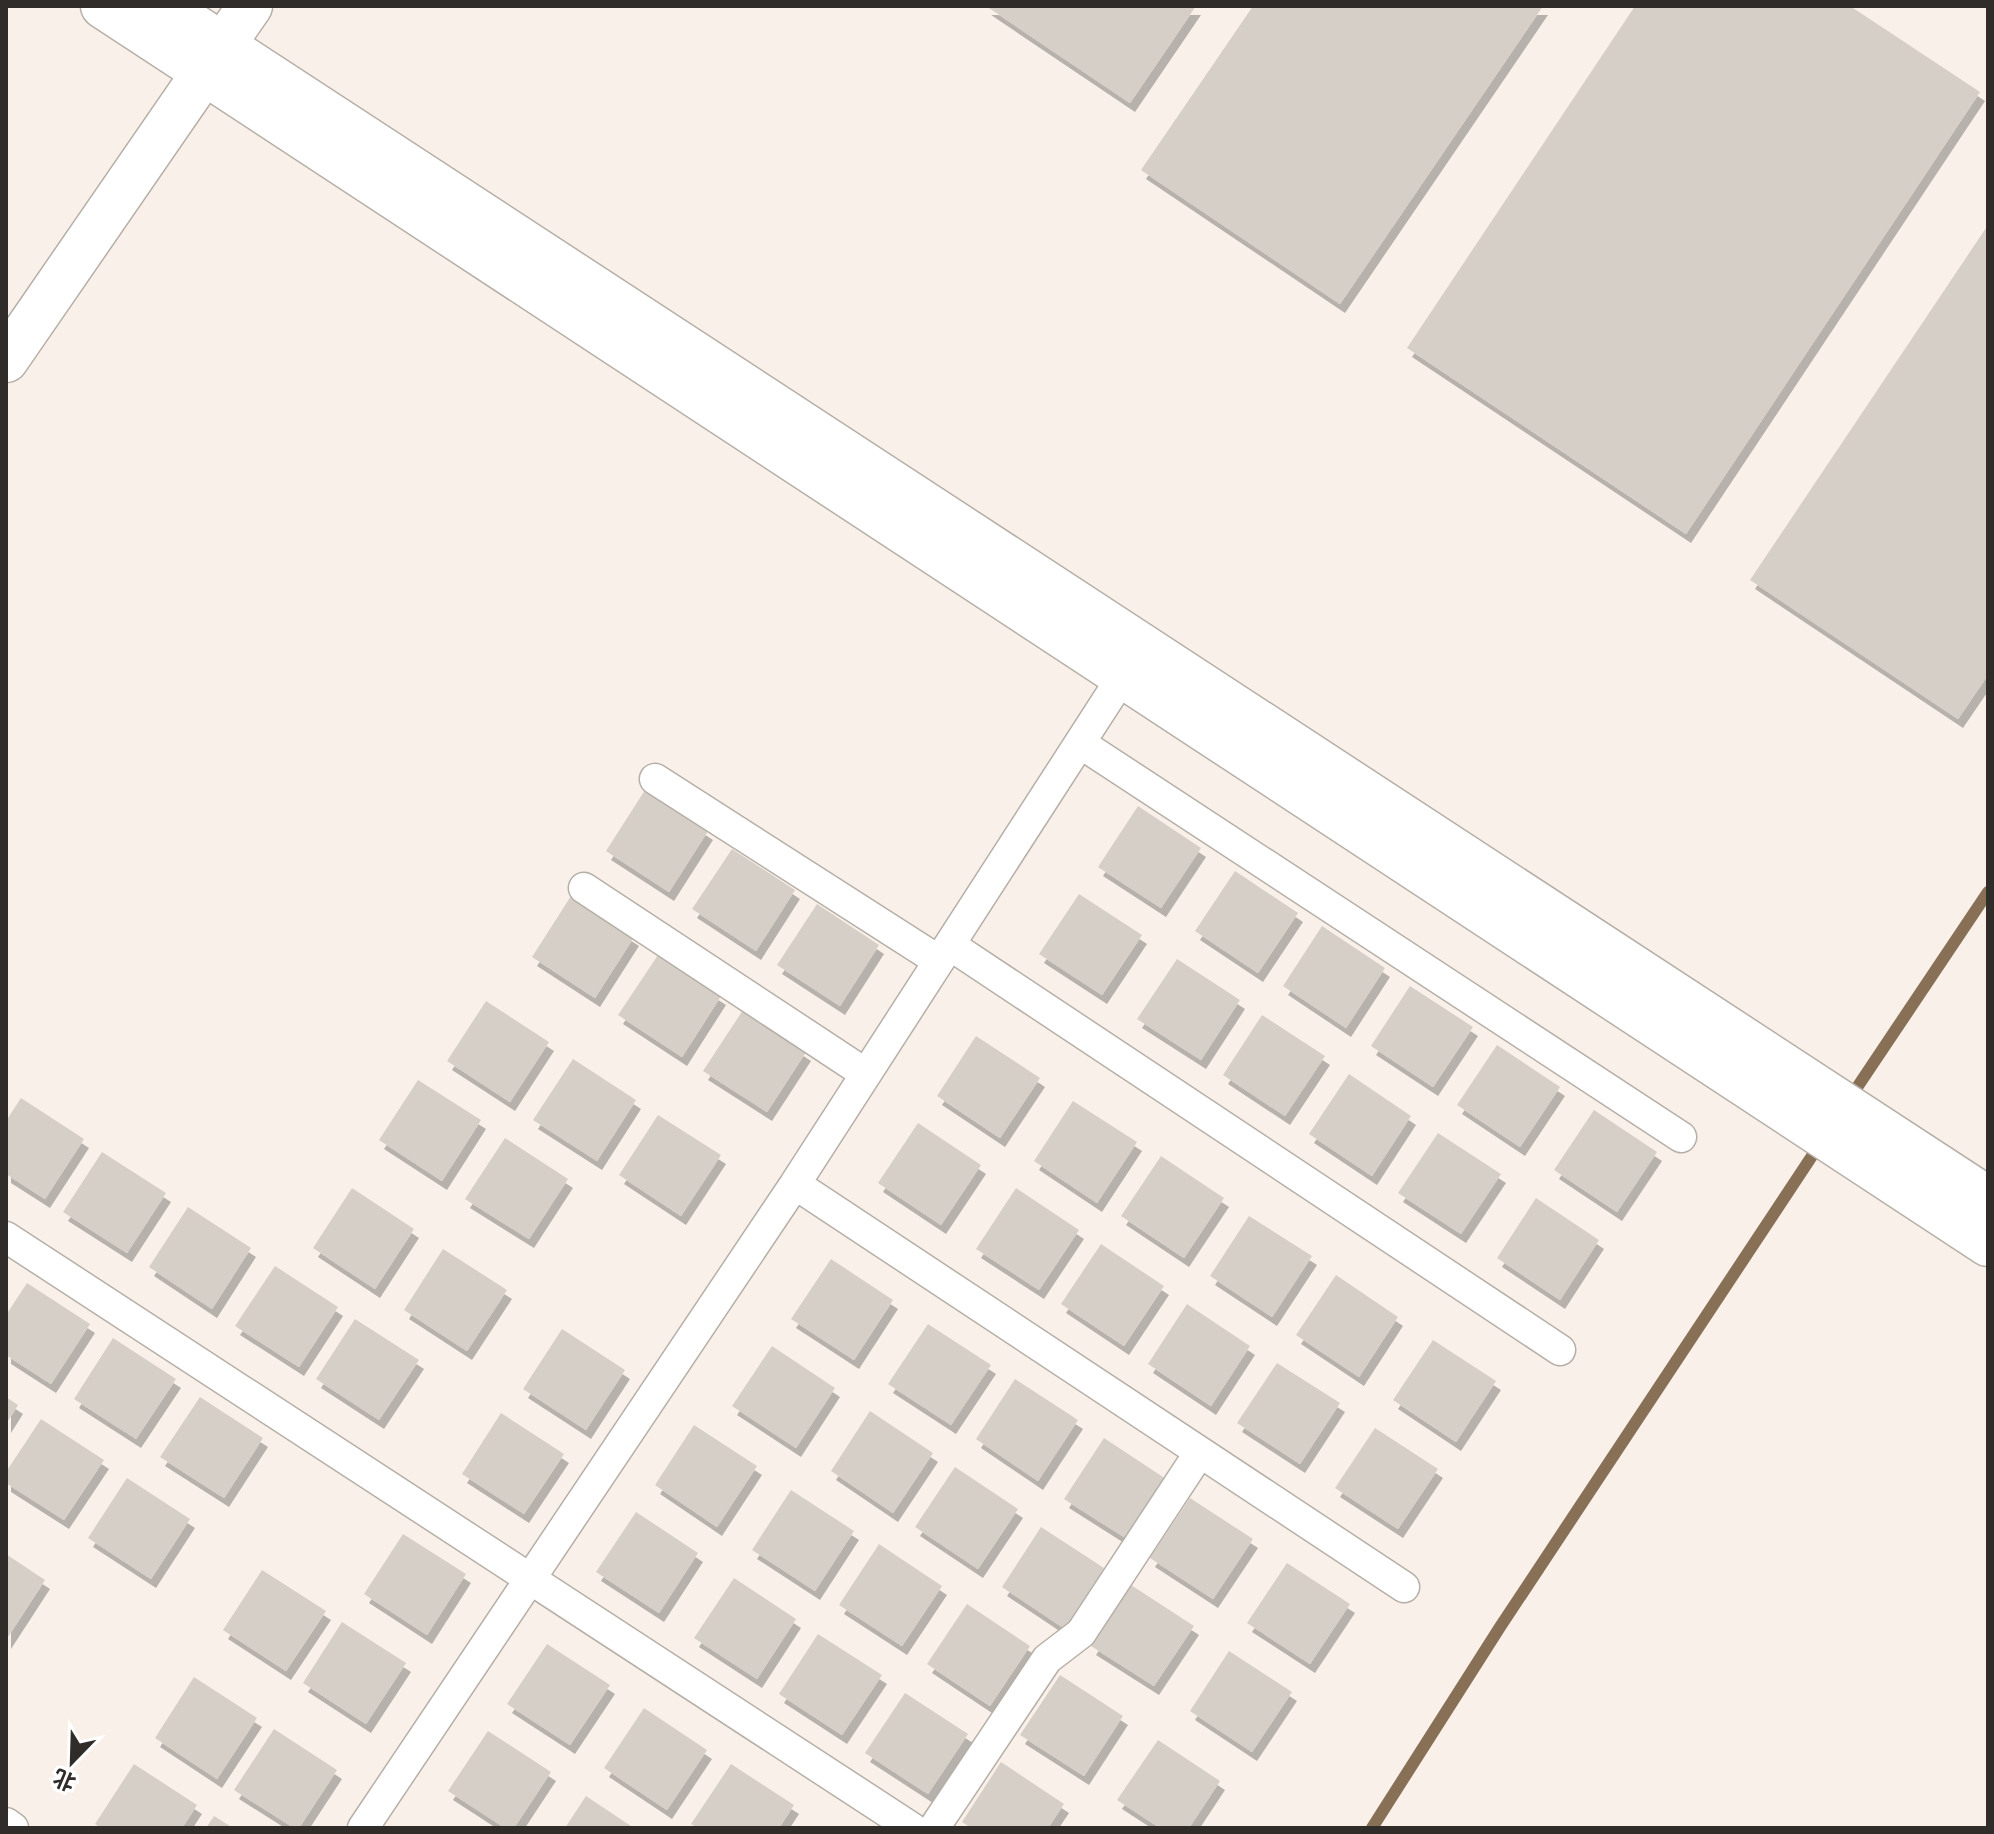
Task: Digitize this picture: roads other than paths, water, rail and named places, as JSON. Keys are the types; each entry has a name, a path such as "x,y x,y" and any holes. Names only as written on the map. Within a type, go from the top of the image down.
{"street":[{"path":"103,6 214,60 1988,1199"},
{"path":"163,6 214,60 1123,676 1988,1244"},
{"path":"6,360 250,6"},
{"path":"363,1828 795,1184 1123,676"},
{"path":"1080,743 1681,1137"},
{"path":"655,779 944,953 1560,1350"},
{"path":"584,888 866,1074"},
{"path":"795,1184 1404,1587"},
{"path":"6,1237 912,1828"},
{"path":"934,1828 1047,1659 1081,1633 1200,1452"},
{"path":"6,1823 13,1828"}],"waterway":[{"path":"1858,1086 1988,892"},
{"path":"1372,1828 1500,1627 1812,1156"}]}
